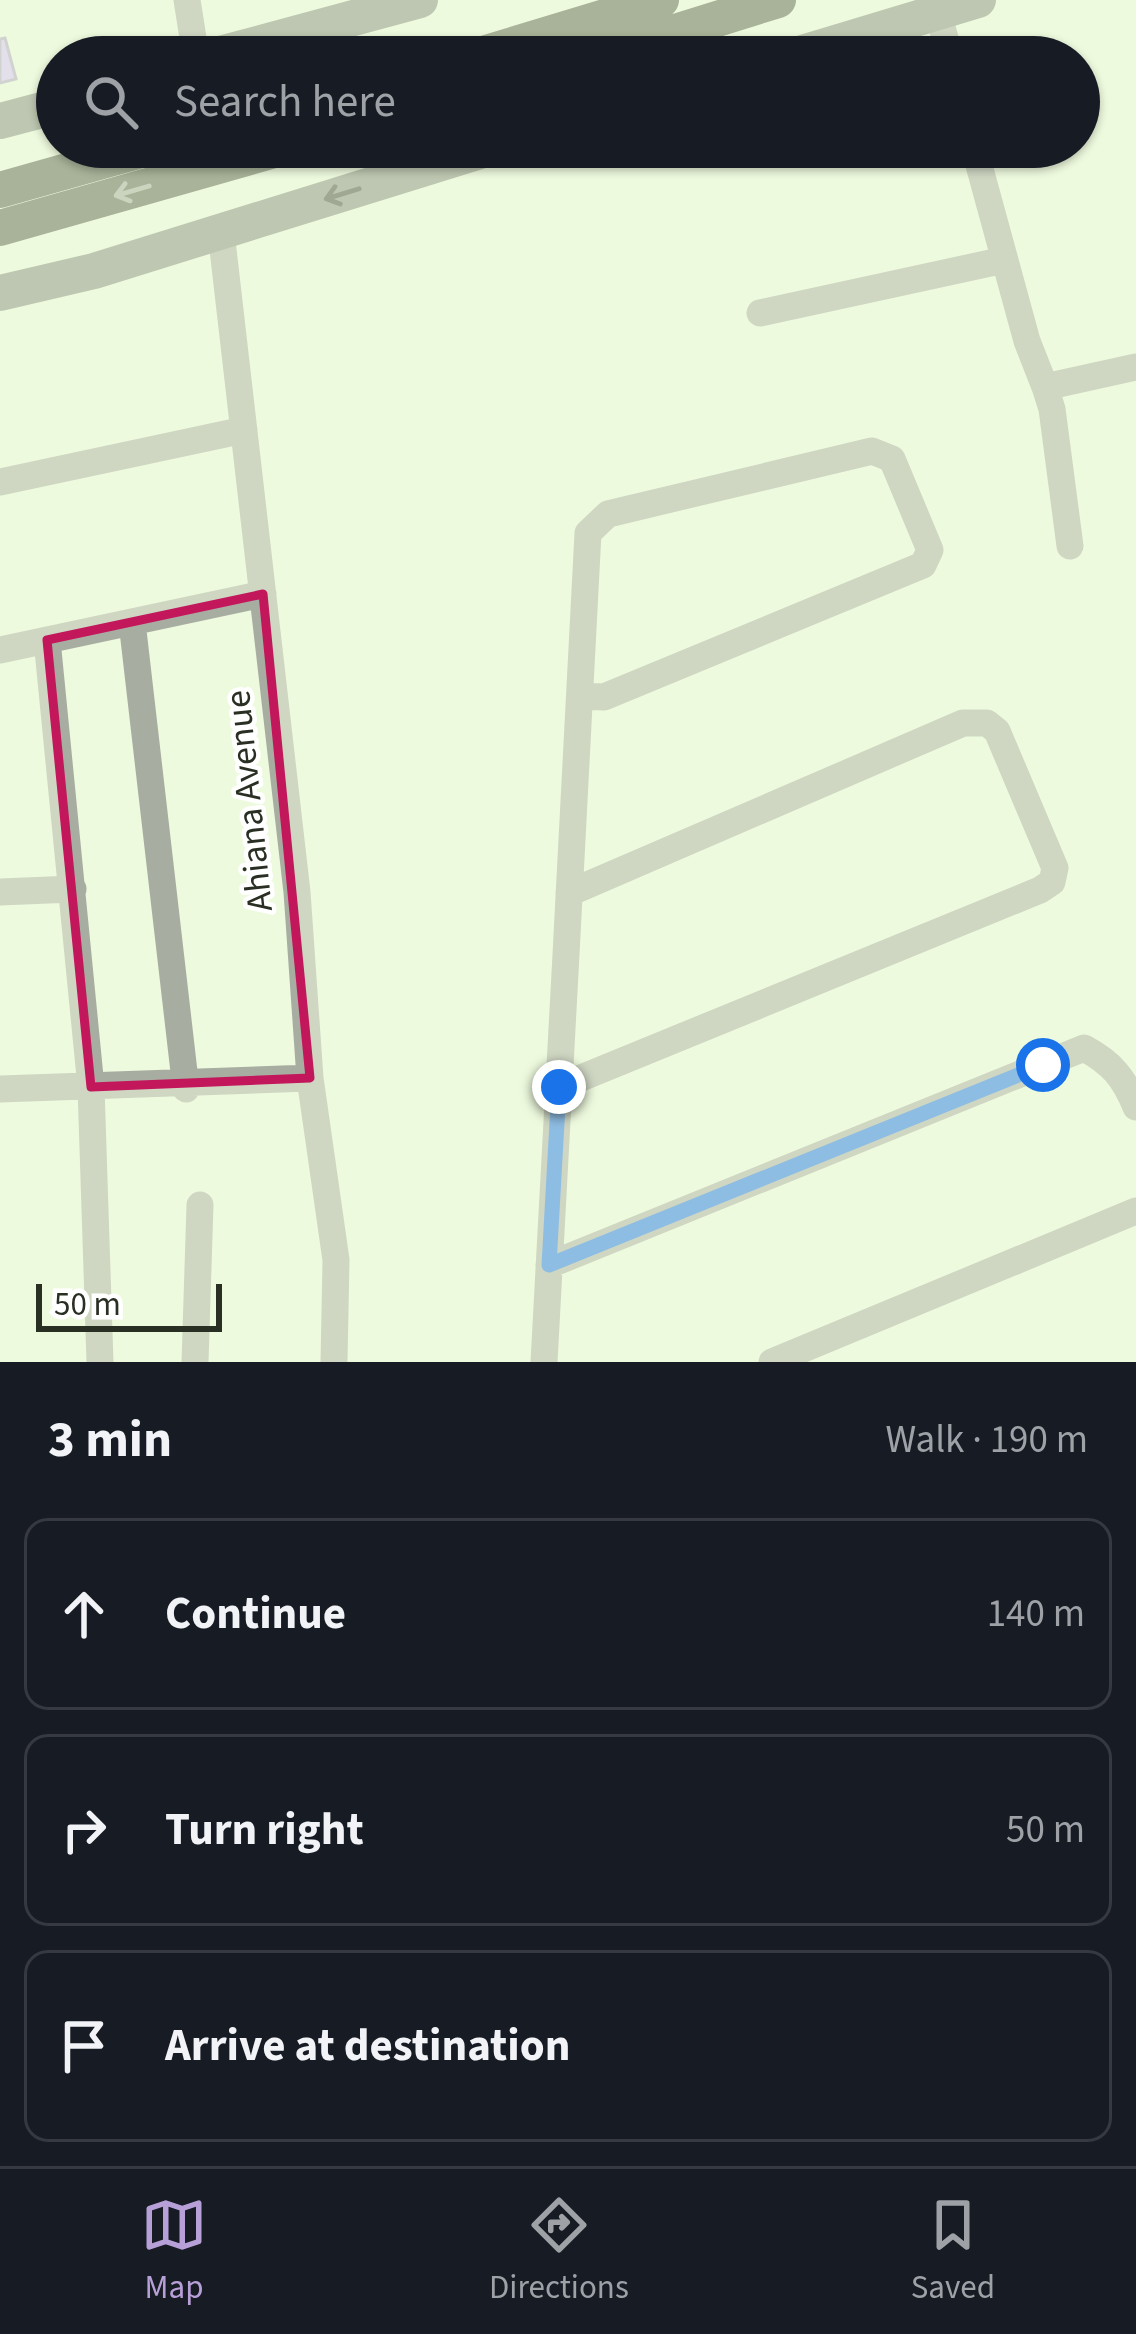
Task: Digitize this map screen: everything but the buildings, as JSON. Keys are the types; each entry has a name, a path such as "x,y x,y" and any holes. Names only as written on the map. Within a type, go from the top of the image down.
{"highway":[{"path":"543,36 662,0"},
{"path":"662,36 778,0"},
{"path":"0,190 78,168"},
{"path":"0,228 211,168"}],"main road":[{"path":"287,36 420,0"},
{"path":"859,36 978,0"},
{"path":"0,121 36,112"},
{"path":"0,293 94,271 427,168"}],"street":[{"path":"187,0 193,36"},
{"path":"938,12 944,36"},
{"path":"980,168 1027,341 1052,410 1070,546"},
{"name":"Ahiana Avenue","path":"221,232 297,892 310,1078 336,1260 334,1362"},
{"path":"760,313 1004,260"},
{"path":"1045,387 1136,367"},
{"path":"0,482 244,430"},
{"path":"544,1362 588,533 602,518 872,451 892,459 930,550 923,565 604,697 580,696"},
{"path":"0,650 263,594"},
{"path":"132,622 186,1086"},
{"path":"47,640 92,1087 100,1362"},
{"path":"559,1087 1040,890 1052,882 1055,868 998,731 987,723 963,723 569,893"},
{"path":"0,892 73,890"},
{"path":"549,1265 1084,1048 1109,1061 1136,1107"},
{"path":"0,1089 310,1078"},
{"path":"195,1362 200,1204"},
{"path":"772,1362 1136,1211"}],"highlighted area":[{"path":"263,594 310,1078 91,1087 47,640"}],"route":[{"path":"559,1087 549,1265 1043,1065"}]}
